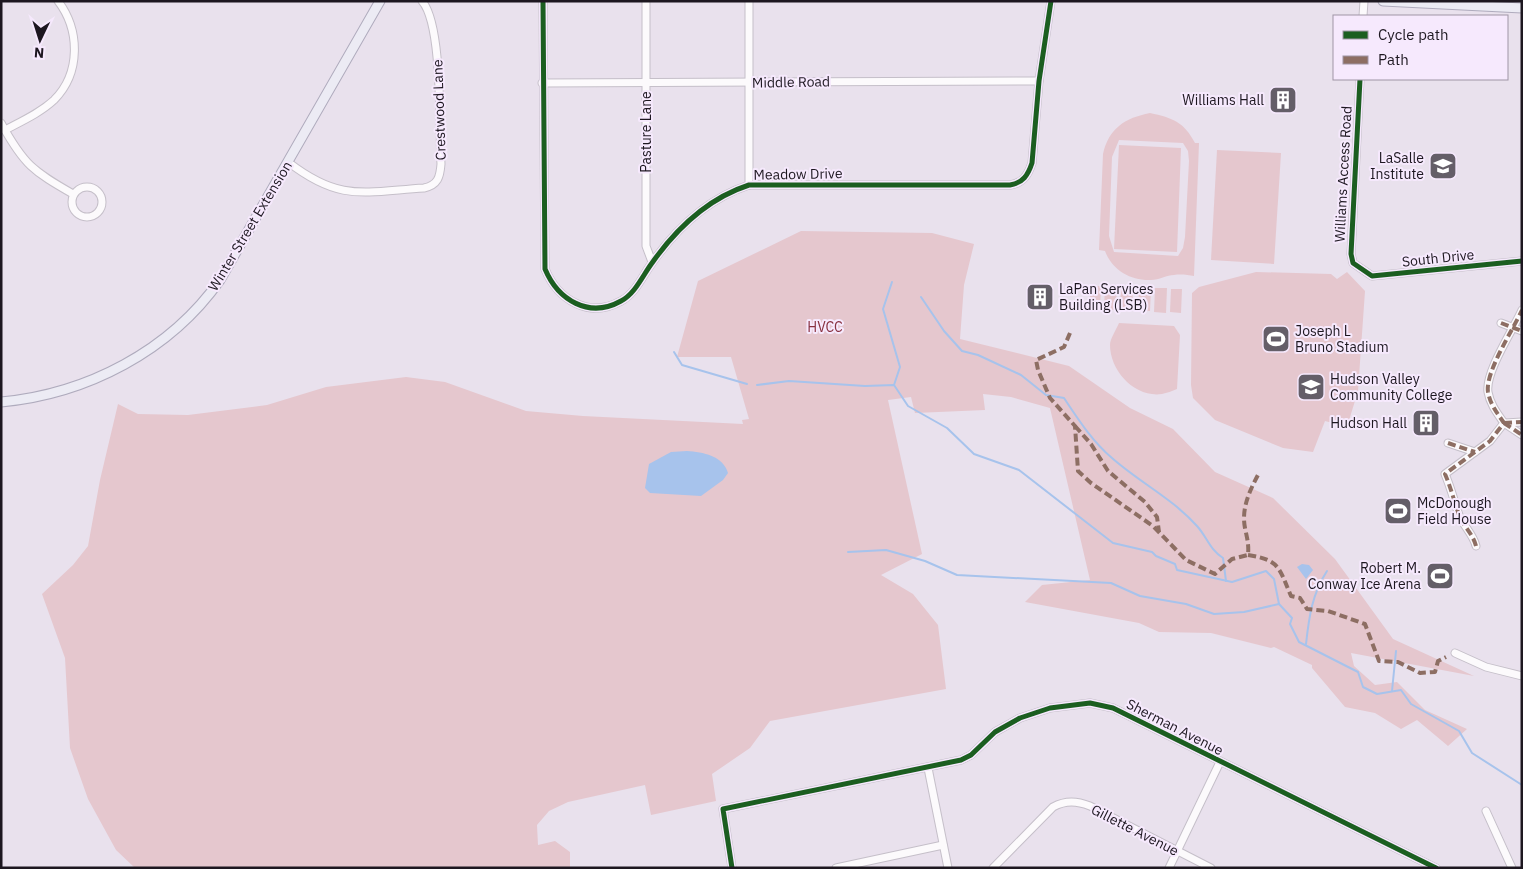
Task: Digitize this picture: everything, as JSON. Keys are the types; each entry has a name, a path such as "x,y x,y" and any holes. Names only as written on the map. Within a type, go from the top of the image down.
{"main road":[{"name":"Winter Street Extension","path":"1,402 38,397 94,380 111,372 170,334 194,313 220,280 380,1"},
{"path":"1383,1 1522,8"}],"street":[{"path":"5,130 44,108 62,91 68,78 73,64 75,39 66,11 58,1"},
{"name":"Crestwood Lane","path":"288,162 324,186 345,192 424,188 436,184 440,177 441,164 436,40 429,10 422,1"},
{"name":"Meadow Drive","path":"543,1 542,83 545,268 554,286 566,298 583,307 591,308 610,306 629,296 652,262 673,237 714,201 749,185 1017,184 1026,176 1032,163 1039,81 1051,1"},
{"name":"Pasture Lane","path":"646,1 646,246 652,262"},
{"path":"749,1 749,185"},
{"path":"1363,15 1364,1"},
{"name":"Williams Access Road","path":"1358,268 1351,254 1360,80"},
{"name":"Middle Road","path":"542,83 1039,81"},
{"path":"1,123 30,166 74,194"},
{"path":"86,186 95,189 101,197 101,207 94,214 80,215 72,204 74,194 86,186"},
{"name":"South Drive","path":"1358,268 1372,276 1522,261"},
{"path":"1522,310 1493,370 1488,392 1493,407 1504,423 1522,435"},
{"path":"1501,323 1522,331"},
{"path":"1476,546 1474,537 1464,526 1457,502 1445,474 1490,441 1504,423 1522,422"},
{"path":"1448,443 1475,452"},
{"path":"1455,653 1486,667 1522,676"},
{"name":"Sherman Avenue","path":"732,868 723,809 961,760 970,755 995,732 1020,718 1050,708 1090,703 1113,708 1436,868"},
{"path":"1169,868 1220,762"},
{"path":"928,768 948,868"},
{"name":"Gillette Avenue","path":"993,868 1054,807 1066,802 1090,806 1211,868"},
{"path":"1486,811 1512,868"},
{"path":"836,868 943,845"}],"green space":[{"path":"1150,113 1171,119 1187,130 1195,143 1199,143 1194,276 1177,275 1151,280 1136,279 1117,269 1105,251 1099,250 1103,154 1109,137 1114,131 1126,121","holes":["1119,140 1183,143 1188,151 1189,161 1185,237 1183,248 1178,256 1114,252 1109,236 1112,157"]},
{"path":"1119,145 1181,148 1177,252 1114,249"},
{"path":"1217,150 1281,153 1274,264 1211,260"},
{"name":"HVCC","path":"801,231 932,233 974,244 964,285 960,339 1069,366 1130,408 1173,429 1215,472 1273,498 1335,559 1393,639 1474,676 1351,653 1354,666 1375,685 1397,682 1425,710 1467,729 1448,746 1417,720 1401,729 1375,713 1345,707 1312,668 1312,665 1274,647 1271,648 1211,633 1159,632 1139,623 1025,602 1042,585 1090,580 1050,408 1011,397 983,394 985,410 915,413 911,397 888,400 922,554 881,575 913,594 938,625 946,689 770,721 750,748 712,774 716,801 651,815 645,785 568,802 549,811 537,825 538,845 555,841 570,852 570,868 135,868 116,850 88,799 70,748 65,658 42,594 73,565 88,546 100,480 118,404 138,414 188,415 267,405 326,387 406,377 445,382 526,411 583,416 743,424 742,420 749,419 731,357 677,357 698,281"},
{"name":"Joseph L Bruno Stadium","path":"1256,272 1331,274 1337,279 1347,272 1365,291 1358,391 1347,427 1325,421 1313,452 1283,448 1215,420 1193,398 1191,385 1192,293 1199,287"},
{"path":"1091,286 1101,286 1100,310 1089,309"},
{"path":"1105,286 1117,287 1116,310 1104,309"},
{"path":"1121,287 1133,288 1132,311 1120,311"},
{"path":"1139,287 1151,288 1150,311 1138,311"},
{"path":"1155,288 1167,288 1166,313 1154,312"},
{"path":"1171,289 1182,289 1181,313 1170,312"},
{"path":"1119,323 1174,326 1180,335 1177,389 1162,394 1152,394 1142,392 1126,381 1119,373 1111,355 1110,343"}],"water":[{"path":"687,451 712,456 722,463 728,473 723,480 701,496 650,493 645,488 649,464 671,452"},
{"path":"1302,564 1309,565 1313,570 1306,579 1297,567"}],"waterway":[{"path":"892,282 883,309 900,367 894,385"},
{"path":"921,297 944,331 962,351 978,355 1021,375 1046,395 1064,398 1086,430 1105,451 1122,467 1177,507 1197,526 1215,551 1223,558 1226,581"},
{"path":"674,352 682,365 747,384"},
{"path":"757,385 789,381 865,386 894,385 908,406 947,428 974,454 1019,470 1113,543 1152,552 1156,556 1175,564 1177,570 1232,582 1266,571 1274,579 1279,604 1292,618 1290,624 1299,642 1358,672 1363,687 1377,694 1401,690 1411,704 1459,731 1472,753 1522,785"},
{"path":"848,552 886,550 925,561 957,575 1111,583 1140,596 1186,604 1214,614 1244,612 1279,604"},
{"path":"1306,644 1310,615 1315,597 1327,571"},
{"path":"1392,691 1396,651"}],"marked path":[{"path":"1476,546 1459,515 1445,474 1490,441 1504,423 1490,400 1488,384 1500,351 1522,310"},
{"path":"1501,323 1522,331"},
{"path":"1070,333 1064,347 1036,360 1038,370 1050,398 1075,426 1078,471 1091,483 1153,526 1186,560 1215,574 1232,559 1248,555 1244,513 1245,506 1259,473"},
{"path":"1504,423 1522,422"},
{"path":"1504,423 1522,435"},
{"path":"1075,426 1091,444 1108,471 1145,502 1157,517 1159,532"},
{"path":"1448,443 1475,452"},
{"path":"1248,555 1273,563 1281,572 1291,596 1300,598 1307,609 1328,611 1365,624 1379,661 1398,662 1420,673 1435,672 1438,661 1446,657"}],"cycle path":[{"path":"543,1 545,269 558,290 566,297 586,307 597,308 609,306 626,298 661,250 694,216 720,198 749,185 1010,185 1022,180 1027,175 1032,163 1039,81 1051,1"},
{"path":"1360,80 1351,254 1353,263 1372,276 1522,261"},
{"path":"732,868 723,809 961,760 971,755 995,732 1020,718 1050,708 1090,703 1113,708 1436,868"}],"place":[{"name":"Williams Hall","path":"1283,100"},
{"name":"LaSalle Institute","path":"1443,166"},
{"name":"LaPan Services Building (LSB)","path":"1040,297"},
{"name":"Joseph L Bruno Stadium","path":"1276,339"},
{"name":"Hudson Valley Community College","path":"1311,387"},
{"name":"Hudson Hall","path":"1426,423"},
{"name":"McDonough Field House","path":"1398,511"},
{"name":"Robert M. Conway Ice Arena","path":"1440,576"}]}
